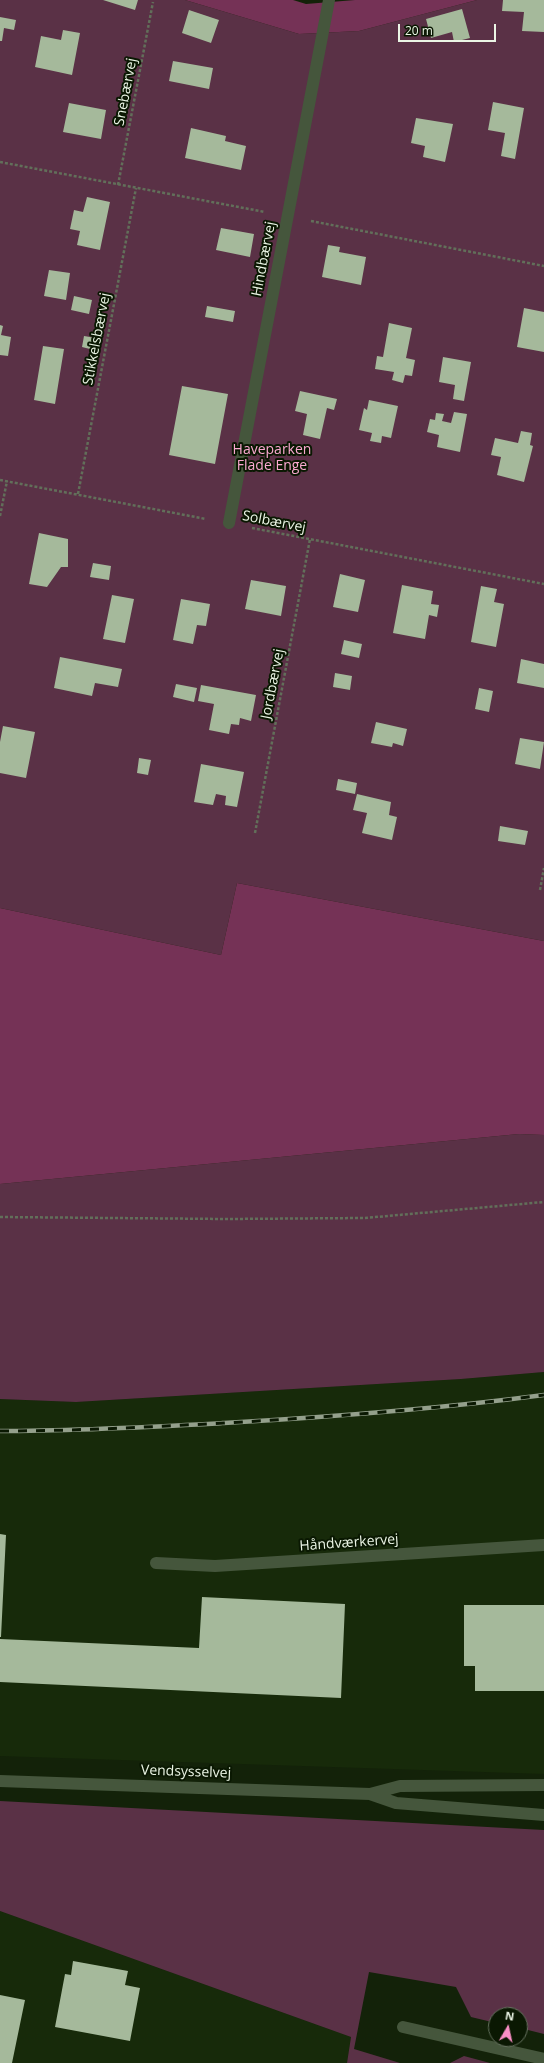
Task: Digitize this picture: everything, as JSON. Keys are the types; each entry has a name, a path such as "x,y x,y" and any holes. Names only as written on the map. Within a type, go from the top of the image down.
{"street":[{"name":"Hindbærvej","path":"229,523 329,0"},
{"name":"Håndværkervej","path":"156,1563 215,1566 544,1545"},
{"name":"Vendsysselvej","path":"0,1781 370,1794 400,1786 544,1785"},
{"name":"Vendsysselvej","path":"370,1794 396,1803 544,1815"},
{"path":"403,2027 544,2059"}],"path":[{"name":"Snebærvej","path":"118,185 153,2"},
{"name":"Stikkelsbærvej","path":"78,494 136,188"},
{"name":"Solbærvej","path":"0,480 544,584"},
{"path":"0,516 6,481"},
{"name":"Jordbærvej","path":"254,833 310,539"},
{"path":"540,890 544,868"},
{"path":"0,1217 218,1219 365,1218 544,1202"}],"shaded area":[{"path":"185,0 293,0 306,4 355,0 477,0 359,31 299,34"},
{"path":"237,883 544,941 544,1135 519,1134 0,1184 0,908 221,955"},
{"path":"544,1372 544,1774 0,1756 0,1399 76,1402 461,1379"},
{"path":"0,1911 351,2037 347,2063 0,2063"}],"green space":[{"name":"Haveparken Flade Enge","path":"0,0 185,0 299,34 359,31 477,0 544,0 544,941 237,883 221,955 0,908"},
{"path":"519,1134 544,1135 544,1372 461,1379 76,1402 0,1399 0,1184"},
{"path":"0,1801 544,1830 544,2034 528,2030 528,2007 488,2007 488,2021 471,2017 456,1987 369,1972 354,2049 400,2063 347,2063 351,2037 0,1911"},
{"path":"464,2056 490,2063 450,2063"}],"building":[{"path":"103,0 138,0 135,10"},
{"path":"503,0 544,0 544,32 522,31 524,12 502,11"},
{"path":"462,9 470,38 454,42 452,32 431,38 426,19"},
{"path":"189,10 219,20 211,43 182,33"},
{"path":"0,17 16,20 14,30 4,28 2,41 0,41"},
{"path":"63,30 80,33 72,75 35,67 41,36 61,40"},
{"path":"173,61 213,68 209,89 169,81"},
{"path":"493,102 524,108 515,159 501,156 505,133 488,130"},
{"path":"69,103 106,110 101,139 63,132"},
{"path":"416,118 453,124 445,162 423,157 425,146 411,143"},
{"path":"191,128 226,136 225,141 246,146 241,170 185,158"},
{"path":"87,197 110,202 100,250 77,245 80,231 70,229 74,210 83,212"},
{"path":"221,228 254,234 250,257 216,250"},
{"path":"328,245 340,247 339,252 366,257 361,285 322,277"},
{"path":"49,270 70,273 66,300 44,296"},
{"path":"74,296 92,300 89,314 71,310"},
{"path":"207,306 235,311 233,322 205,317"},
{"path":"524,308 544,312 544,352 517,347"},
{"path":"389,323 412,328 406,358 415,360 412,376 405,375 403,383 392,380 394,372 375,369 377,356 383,357"},
{"path":"0,325 3,326 1,335 11,337 8,356 0,355"},
{"path":"84,336 96,338 94,350 82,347"},
{"path":"43,346 64,349 55,404 34,400"},
{"path":"443,357 471,362 464,401 453,399 455,385 439,382"},
{"path":"182,386 228,394 215,464 169,455"},
{"path":"300,391 337,399 334,410 327,408 320,439 303,435 307,414 295,411"},
{"path":"369,400 398,406 391,438 382,436 381,443 370,441 372,433 359,430 364,408 367,410"},
{"path":"454,412 467,414 460,452 437,447 439,435 427,432 430,419 435,420 436,413 444,414 442,421 451,423"},
{"path":"521,431 532,433 530,445 533,446 524,482 497,475 501,457 491,455 495,438 518,443"},
{"path":"39,533 68,539 68,567 61,567 47,587 29,584"},
{"path":"93,563 111,566 109,580 90,577"},
{"path":"340,574 365,580 358,612 333,607"},
{"path":"251,580 286,586 281,616 245,609"},
{"path":"402,585 433,591 431,604 439,605 437,617 429,615 425,639 393,633"},
{"path":"481,586 497,589 494,602 504,604 496,647 471,642"},
{"path":"112,595 134,599 125,643 103,639"},
{"path":"181,599 210,604 206,626 197,625 193,644 173,640"},
{"path":"344,640 362,644 359,658 341,654"},
{"path":"60,657 122,669 118,687 95,683 92,696 54,688"},
{"path":"521,659 544,664 544,688 517,683"},
{"path":"335,673 352,676 350,690 333,687"},
{"path":"176,684 197,688 194,702 173,697"},
{"path":"201,685 256,695 251,721 240,718 239,725 231,724 229,734 209,730 214,704 198,701"},
{"path":"479,688 493,691 489,712 475,709"},
{"path":"376,722 407,729 403,746 393,743 392,747 371,743"},
{"path":"3,726 35,732 26,778 0,773 0,742"},
{"path":"520,738 544,742 540,769 515,764"},
{"path":"139,758 151,760 148,775 137,773"},
{"path":"201,764 244,772 237,807 225,805 226,796 216,794 213,805 194,802"},
{"path":"338,779 357,783 355,794 336,790"},
{"path":"357,794 391,802 389,815 397,817 392,840 362,833 367,813 353,810"},
{"path":"500,826 528,831 525,845 498,841"},
{"path":"0,1534 6,1535 1,1637 0,1637"},
{"path":"202,1597 345,1604 341,1698 0,1682 0,1639 199,1648"},
{"path":"464,1605 544,1605 544,1691 475,1691 475,1666 464,1666"},
{"path":"73,1961 128,1971 125,1985 140,1988 130,2041 55,2027 65,1974 71,1975"},
{"path":"0,1995 25,2000 12,2063 0,2063"}],"railway":[{"path":"0,1431 112,1428 304,1418 384,1412 544,1395"}]}
